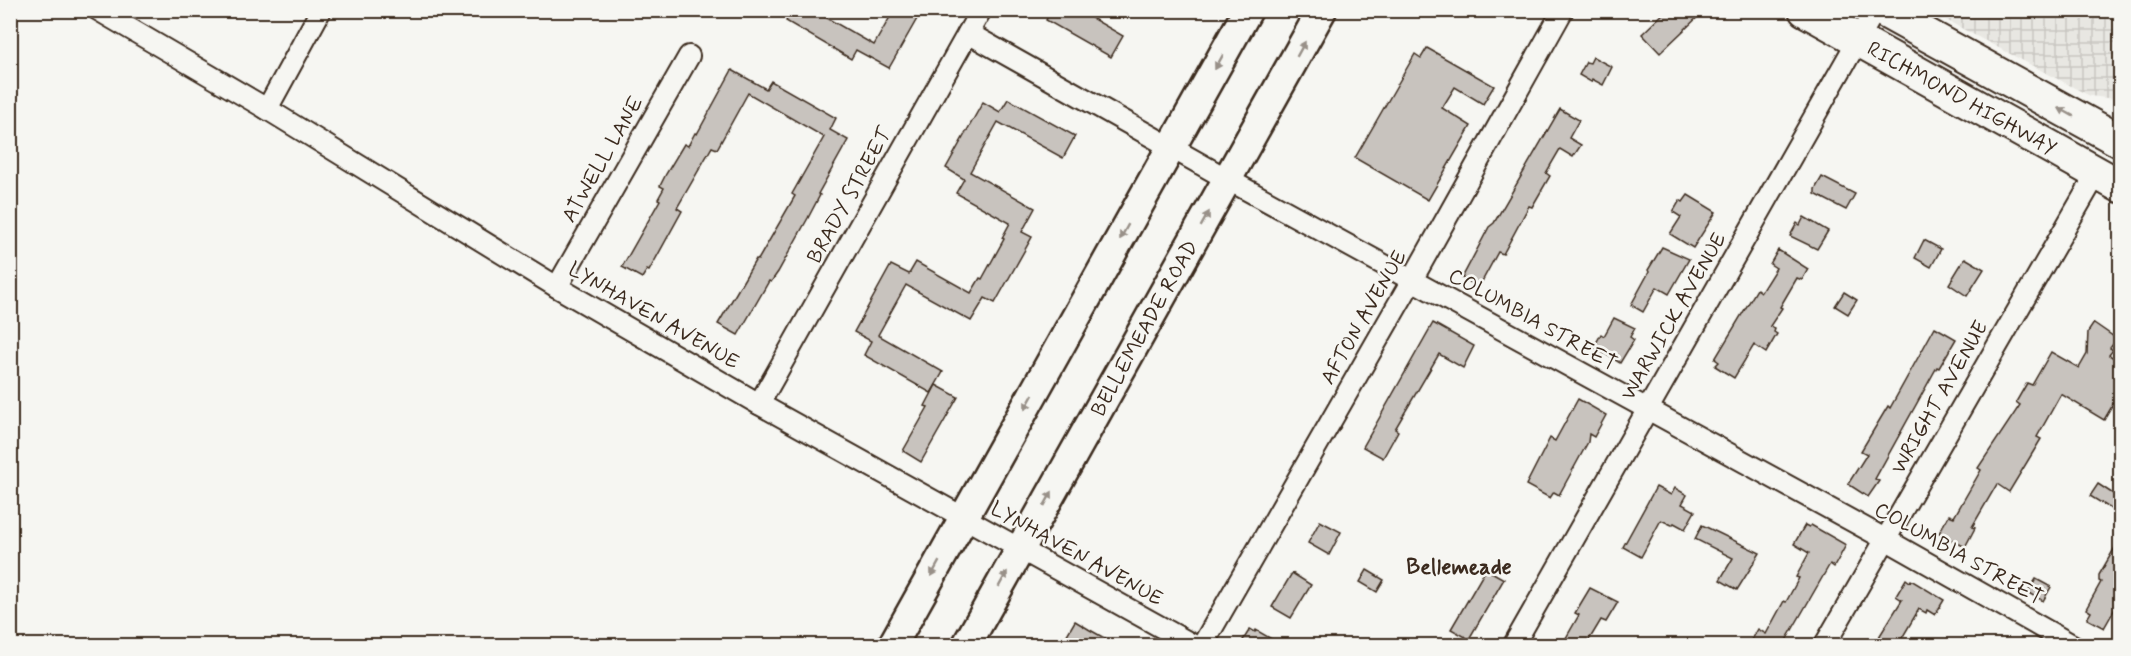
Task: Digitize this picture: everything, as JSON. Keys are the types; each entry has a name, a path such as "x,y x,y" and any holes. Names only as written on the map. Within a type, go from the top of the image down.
{"main road":[{"path":"892,645 1248,10"},
{"name":"BELLEMEADE ROAD","path":"966,645 1322,10"},
{"name":"RICHMOND HIGHWAY","path":"1804,10 2109,179"},
{"name":"RICHMOND HIGHWAY","path":"1882,10 2121,141"}],"street":[{"name":"LYNHAVEN AVENUE","path":"99,10 267,109 557,286 759,404 1195,645"},
{"path":"267,109 321,10"},
{"name":"BRADY STREET","path":"759,404 981,10"},
{"name":"AFTON AVENUE","path":"1202,645 1412,280 1563,10"},
{"name":"WARWICK AVENUE","path":"1513,645 1875,10"},
{"name":"COLUMBIA STREET","path":"968,33 1227,179 1885,538 2074,645"},
{"name":"ATWELL LANE","path":"557,286 689,56"},
{"name":"WRIGHT AVENUE","path":"1824,645 1885,538 2109,179"}],"shaded area":[{"path":"1929,11 2120,11 2120,95 2115,99 2090,96"}],"building":[{"path":"792,10 813,10 874,45 894,10 922,10 889,68 856,50 851,59 786,21"},
{"path":"1051,10 1078,10 1123,36 1111,57 1046,20"},
{"path":"1667,10 1705,10 1660,53 1642,34"},
{"path":"1427,48 1494,86 1483,104 1455,87 1442,108 1471,126 1428,200 1355,158 1415,54 1421,58"},
{"path":"1593,57 1612,67 1603,85 1592,79 1591,82 1579,75 1586,62 1590,63"},
{"path":"732,70 766,89 771,81 836,118 830,130 848,140 778,272 771,282 769,281 738,335 718,324 795,196 792,194 824,137 748,93 717,149 712,147 677,208 682,211 649,271 647,270 642,278 622,267 660,200 658,199 664,188 660,186 666,174 684,144 688,146 695,133 697,134"},
{"path":"1008,99 1075,136 1063,158 998,122 970,172 1035,208 1022,232 1032,237 995,303 985,298 971,321 906,285 878,335 943,372 931,393 864,355 871,341 854,332 891,265 909,274 916,262 971,293 980,278 982,279 1010,223 956,193 964,179 946,168 983,102 1000,112"},
{"path":"1560,109 1579,120 1569,138 1581,145 1573,157 1560,149 1546,173 1550,176 1532,207 1529,206 1503,254 1498,252 1479,287 1462,278 1489,227 1494,223"},
{"path":"1822,177 1855,194 1846,210 1815,194 1815,189"},
{"path":"1688,195 1716,212 1693,248 1670,234 1681,217 1673,212 1680,200 1683,202"},
{"path":"1804,217 1828,231 1817,249 1790,236 1797,223 1800,225"},
{"path":"1924,240 1941,249 1931,267 1915,258"},
{"path":"1662,247 1689,259 1669,294 1657,287 1643,312 1631,305"},
{"path":"1778,250 1808,269 1802,280 1797,278 1770,326 1777,334 1766,353 1754,345 1734,378 1715,366 1719,362 1715,359 1757,289 1761,292 1776,268 1770,264"},
{"path":"1965,258 1984,269 1967,296 1949,284"},
{"path":"1844,292 1857,300 1848,314 1835,306"},
{"path":"1614,318 1635,328 1630,337 1634,340 1620,363 1594,347 1601,334 1604,336"},
{"path":"1433,323 1474,346 1463,368 1439,354 1395,429 1398,431 1383,458 1363,447"},
{"path":"2094,323 2117,339 2110,348 2113,350 2109,355 2121,362 2121,391 2104,420 2061,394 2037,437 2041,439 2009,492 1997,484 1972,527 1975,528 1965,547 1939,533 1949,515 1954,517 1981,470 1978,468 2020,405 2016,402 2027,383 2032,385 2051,352 2079,368 2087,354 2088,332"},
{"path":"1935,327 1956,339 1939,368 1937,367 1875,479 1879,481 1868,497 1848,484 1867,454 1861,451 1888,406 1890,408"},
{"path":"936,385 958,397 921,462 903,451 928,407 925,406"},
{"path":"1578,399 1606,415 1594,437 1589,434 1588,442 1559,495 1554,492 1550,498 1526,485 1550,438 1555,441"},
{"path":"2098,484 2121,499 2121,515 2090,496"},
{"path":"1656,487 1671,495 1675,488 1687,495 1682,504 1695,511 1685,529 1661,520 1641,557 1623,547"},
{"path":"1320,521 1341,532 1329,555 1308,543"},
{"path":"1702,525 1760,553 1737,590 1720,580 1733,558 1695,539"},
{"path":"1805,525 1809,527 1811,525 1846,545 1834,567 1830,564 1784,644 1788,645 1749,645 1758,629 1766,634 1799,578 1796,577 1809,553 1794,544"},
{"path":"2121,537 2121,598 2104,628 2087,619 2091,612 2086,609 2101,582 2099,575"},
{"path":"1486,569 1504,579 1469,639 1451,629"},
{"path":"1367,570 1384,580 1377,592 1360,582"},
{"path":"1292,573 1311,585 1291,618 1272,607"},
{"path":"1906,579 1944,600 1935,615 1927,610 1926,613 1919,609 1898,645 1874,645 1902,600 1896,596"},
{"path":"2036,579 2051,587 2043,601 2028,592"},
{"path":"1590,588 1618,602 1606,622 1601,620 1586,645 1562,645 1579,615 1575,613"},
{"path":"1075,621 1090,630 1117,645 1061,645"},
{"path":"1250,629 1255,632 1256,630 1282,645 1240,645"}],"district":[{"name":"Bellemeade","path":"1459,566"}]}
